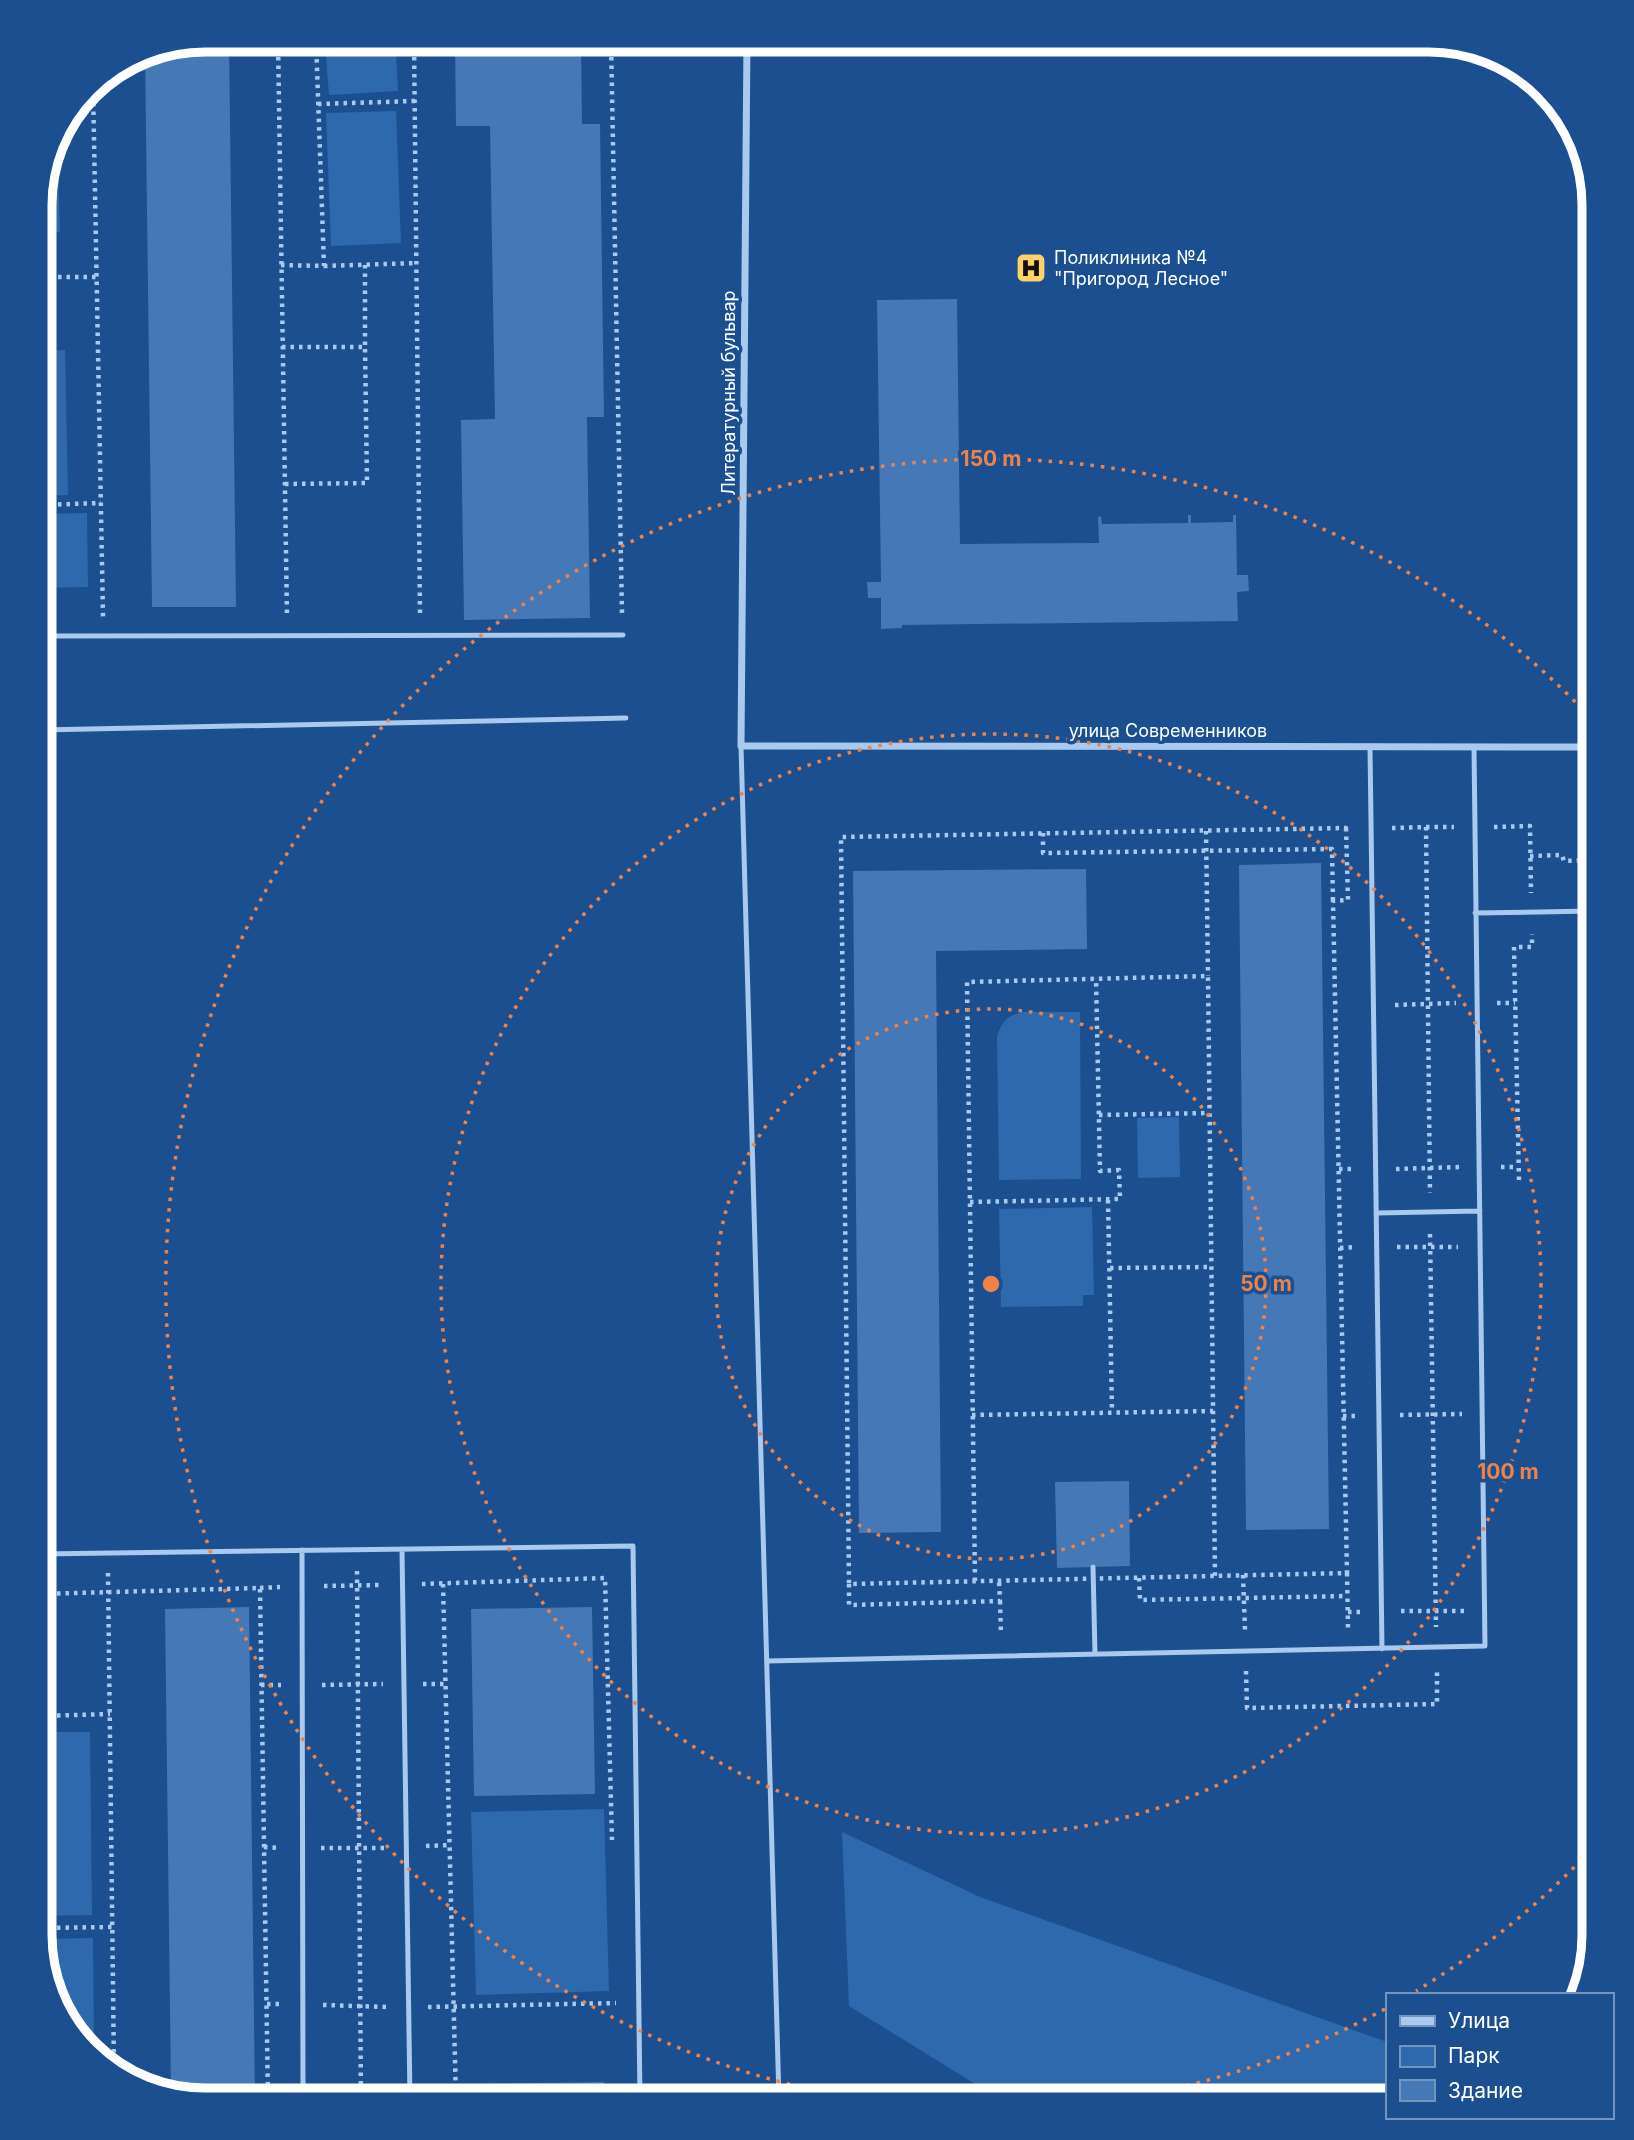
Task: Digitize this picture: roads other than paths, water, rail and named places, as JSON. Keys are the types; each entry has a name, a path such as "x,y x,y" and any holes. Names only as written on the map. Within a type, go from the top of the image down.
{"street":[{"name":"Литературный бульвар","path":"741,746 747,53"},
{"name":"улица Современников","path":"741,746 1582,747"}],"lane":[{"path":"53,636 623,635"},
{"path":"53,730 626,718"},
{"path":"741,746 779,2088"},
{"path":"1370,747 1382,1649"},
{"path":"767,1661 1486,1646 1474,747"},
{"path":"1475,913 1582,911"},
{"path":"1376,1213 1480,1211"},
{"path":"52,1554 634,1546 640,2088"},
{"path":"402,1549 410,2088"},
{"path":"302,1550 303,2088"},
{"path":"1093,1567 1095,1654"}],"place":[{"name":"Поликлиника №4 \"Пригород Лесное\"","path":"1031,268"}]}
